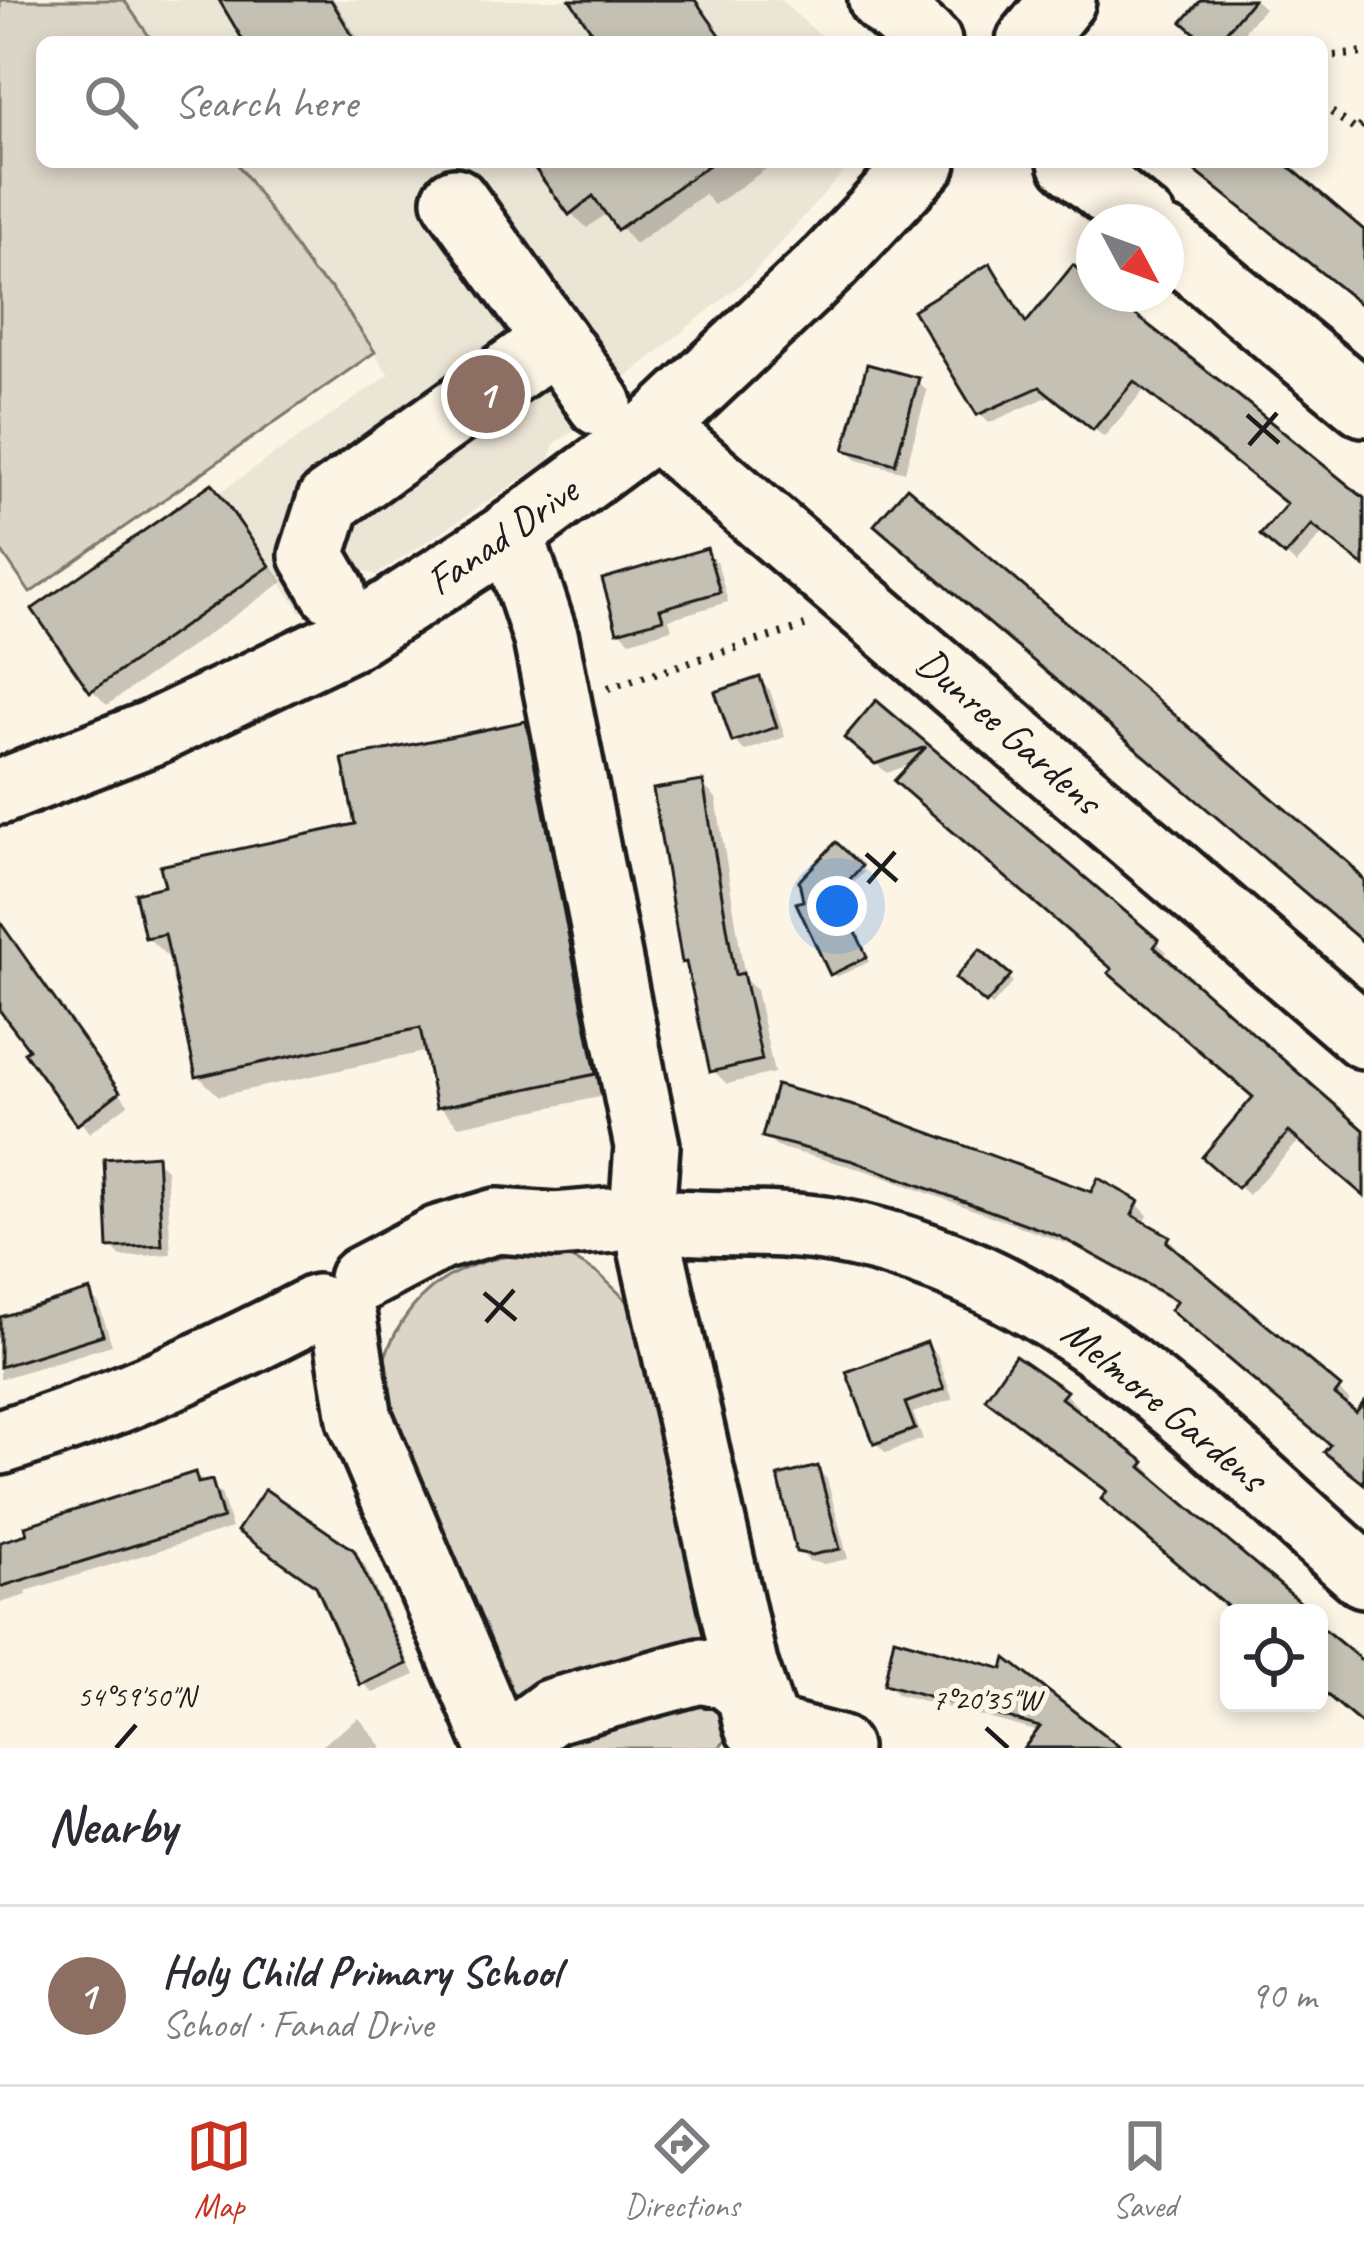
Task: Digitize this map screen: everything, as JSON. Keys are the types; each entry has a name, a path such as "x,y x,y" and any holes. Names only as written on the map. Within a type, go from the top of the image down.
{"street":[{"path":"881,0 922,36"},
{"path":"1034,36 1063,0"},
{"name":"Fanad Drive","path":"0,791 154,732 348,639 511,533 627,415 830,262 918,168"},
{"path":"1078,168 1122,204"},
{"name":"Dunree Gardens","path":"455,200 555,340 627,415 864,606 1364,1036"},
{"path":"1184,256 1364,404"},
{"path":"333,591 312,556 329,502 555,340"},
{"path":"511,533 546,639 647,1146 642,1222 759,1738"},
{"name":"Melmore Gardens","path":"0,1442 80,1418 195,1371 341,1302 439,1238 497,1221 832,1230 903,1247 995,1283 1062,1320 1145,1379 1364,1575"},
{"path":"341,1302 360,1419 499,1748"},
{"path":"521,1748 532,1726 552,1711 700,1671 728,1677 749,1694 759,1738"},
{"path":"759,1738 838,1748"}],"path":[{"path":"1328,56 1364,52"},
{"path":"1328,109 1362,130"},
{"path":"559,703 864,606"}],"shaded area":[{"path":"0,0 124,0 149,36 36,36 36,168 240,168 375,352 30,593 0,549"},
{"path":"124,0 780,0 821,36 149,36"},
{"path":"240,168 847,168 751,276 619,383 581,426 554,444 549,461 376,575 365,571 301,612 219,493 389,375 332,289 313,274"},
{"path":"541,1253 575,1260 600,1275 644,1317 727,1656 497,1717 375,1391 396,1331 431,1289 479,1263"},
{"path":"672,1696 723,1708 728,1729 719,1748 535,1748"}],"building":[{"path":"219,0 331,0 352,36 240,36"},
{"path":"570,0 695,0 721,36 595,36"},
{"path":"1201,0 1253,0 1222,36 1198,36 1182,22"},
{"path":"534,168 705,168 617,230 593,196 569,215"},
{"path":"1191,168 1291,168 1364,230 1364,307"},
{"path":"990,263 1026,323 1073,265 1076,312 1132,312 1364,498 1364,566 1312,525 1285,556 1260,535 1287,504 1134,381 1093,430 1040,387 977,415 913,310"},
{"path":"867,364 919,378 895,464 844,450"},
{"path":"212,483 270,566 90,692 32,609"},
{"path":"907,487 1350,864 1364,880 1364,943 874,525"},
{"path":"707,548 720,592 660,609 663,619 617,632 602,579"},
{"path":"760,677 777,727 732,742 715,692"},
{"path":"876,700 1159,940 1154,947 1364,1130 1364,1196 1289,1132 1237,1188 1202,1157 1253,1097 894,781 926,747 875,764 844,738"},
{"path":"526,721 596,1074 436,1108 420,1028 196,1077 165,934 145,938 135,893 165,886 160,866 355,824 342,759"},
{"path":"703,781 735,975 743,973 762,1060 710,1072 686,962 682,963 653,789"},
{"path":"836,842 862,866 838,892 867,957 830,975 796,903 803,901 799,881"},
{"path":"0,922 120,1092 77,1125 0,1011"},
{"path":"980,949 1011,975 986,1004 955,978"},
{"path":"776,1085 862,1108 1091,1192 1098,1178 1139,1201 1132,1215 1170,1236 1167,1242 1341,1387 1335,1395 1356,1412 1364,1402 1364,1484 1324,1452 1330,1445 1170,1310 1177,1301 1059,1236 853,1161 762,1137"},
{"path":"157,1155 162,1245 108,1248 104,1159"},
{"path":"90,1290 103,1335 0,1367 0,1317"},
{"path":"927,1342 944,1389 905,1403 915,1429 874,1444 846,1372"},
{"path":"1015,1355 1067,1391 1061,1398 1145,1462 1141,1467 1302,1604 1224,1604 1101,1499 1107,1491 985,1399"},
{"path":"818,1466 840,1549 812,1555 796,1552 778,1476"},
{"path":"195,1472 198,1483 212,1480 223,1518 0,1587 0,1542 27,1534 25,1526"},
{"path":"265,1489 354,1550 407,1664 360,1685 316,1586 237,1531"},
{"path":"1328,1632 1364,1662 1364,1726 1328,1696"},
{"path":"894,1638 1003,1669 1006,1658 1121,1748 1024,1748 1040,1727 884,1684"}],"place":[{"name":"Holy Child Primary School","path":"486,394"}]}
